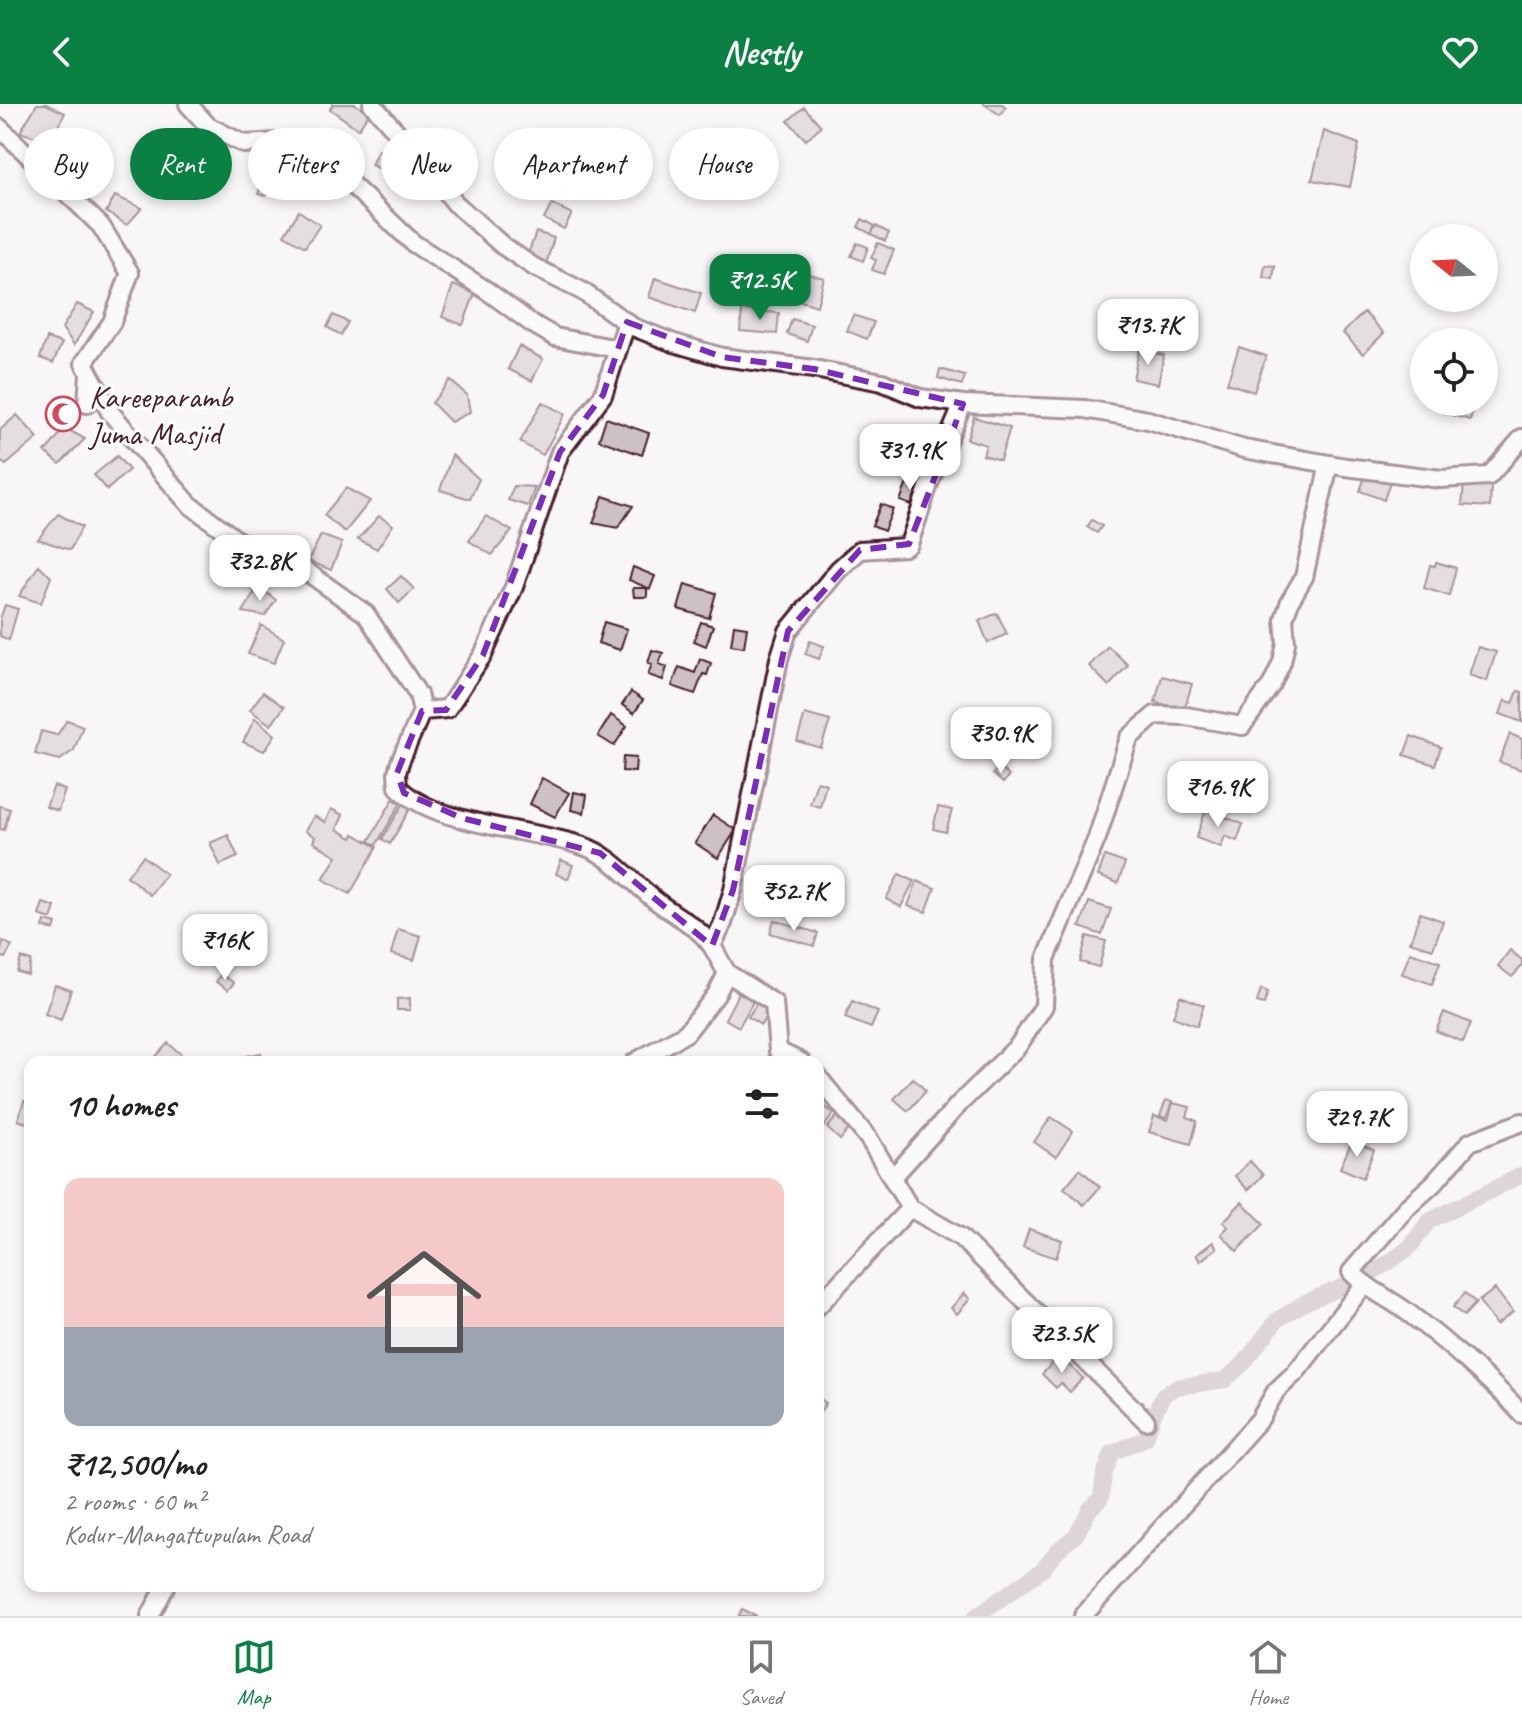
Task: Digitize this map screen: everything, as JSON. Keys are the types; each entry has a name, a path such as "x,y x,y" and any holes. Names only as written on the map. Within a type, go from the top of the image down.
{"street":[{"path":"188,104 208,126 244,144 277,142 313,148 413,243 531,323 555,337 618,349"},
{"path":"372,104 455,203 503,246 534,267 582,291 633,327 722,357 882,382 920,398 963,404 1085,409 1148,420 1244,449 1441,479 1489,476 1522,438"},
{"path":"0,128 101,226 130,273 112,322 84,363"},
{"path":"422,711 447,709 483,655 514,587 560,452 603,395 627,322"},
{"path":"84,363 89,374 87,404"},
{"path":"84,363 110,412 189,504 245,546 303,569 366,614 418,694 422,711 397,773 398,787 416,802 462,818 568,841 600,853 657,902 702,933 727,973 774,1003 774,1056"},
{"path":"712,946 733,890 779,659 788,631 838,570 860,550 905,547 909,544 930,481 963,404"},
{"path":"892,1178 959,1104 1018,1046 1044,1006 1046,959 1097,838 1129,738 1155,715 1186,716 1242,726 1272,684 1286,643 1284,619 1304,577 1329,464"},
{"path":"646,1056 686,1033 716,995 727,973"},
{"path":"824,1084 869,1139 910,1208 960,1237 1146,1421"},
{"path":"1521,1410 1425,1325 1399,1305 1368,1288 1351,1272 1406,1208 1433,1184 1470,1142 1522,1122"},
{"path":"824,1300 910,1208"},
{"path":"1083,1616 1260,1419 1276,1391 1368,1288"},
{"path":"150,1616 163,1592"}],"highlighted area":[{"path":"627,322 722,357 814,369 963,404 909,544 860,550 788,631 733,890 712,946 600,853 462,818 404,793 397,773 422,711 446,710 483,655 560,452 603,395"}],"building":[{"path":"37,104 46,104 65,113 57,128 24,128 24,133 20,132"},
{"path":"333,104 355,104 369,113 357,128 330,109"},
{"path":"984,104 1002,104 1006,107 1000,115"},
{"path":"804,107 821,126 806,140 788,121"},
{"path":"1324,131 1359,144 1350,187 1312,180"},
{"path":"378,150 381,151 381,169 371,165"},
{"path":"114,198 142,208 127,225 106,212"},
{"path":"552,204 572,214 564,229 544,219"},
{"path":"299,211 320,225 305,247 284,235"},
{"path":"862,219 875,226 871,234 858,227"},
{"path":"876,226 889,233 885,241 871,234"},
{"path":"536,232 554,238 546,264 527,257"},
{"path":"857,243 868,247 863,261 851,256"},
{"path":"878,243 894,250 884,274 872,270 876,260 871,258"},
{"path":"1265,265 1275,266 1273,279 1263,277"},
{"path":"798,271 824,278 817,306 791,298"},
{"path":"655,278 701,293 695,313 649,297"},
{"path":"453,285 475,293 463,325 442,317"},
{"path":"77,304 94,312 74,345 62,328"},
{"path":"742,310 779,313 777,334 740,331"},
{"path":"1364,312 1384,333 1363,354 1343,333"},
{"path":"333,315 348,322 341,335 327,327"},
{"path":"853,315 874,322 867,339 847,331"},
{"path":"792,319 812,325 807,341 787,334"},
{"path":"47,338 62,343 53,363 40,358"},
{"path":"519,346 543,359 532,381 508,369"},
{"path":"1239,347 1266,356 1254,392 1227,383"},
{"path":"1139,350 1164,355 1158,384 1133,379"},
{"path":"940,369 965,376 962,385 938,378"},
{"path":"450,380 467,395 470,412 451,422 432,403"},
{"path":"542,402 565,414 543,455 520,442"},
{"path":"17,415 38,438 6,465 0,461 0,430"},
{"path":"974,417 1010,428 1000,460 983,455 986,445 967,439"},
{"path":"606,418 649,433 642,455 599,440"},
{"path":"65,428 85,439 60,464 45,452"},
{"path":"452,455 479,479 470,499 440,490"},
{"path":"117,456 129,470 107,490 94,475"},
{"path":"1366,474 1390,482 1384,500 1360,491"},
{"path":"909,478 921,483 911,505 900,501"},
{"path":"1464,484 1491,486 1490,507 1462,505"},
{"path":"514,486 535,487 528,506 508,500"},
{"path":"346,488 370,501 345,532 324,515"},
{"path":"603,496 633,506 618,528 593,523"},
{"path":"881,504 893,509 884,531 872,526"},
{"path":"58,514 82,527 70,550 38,539"},
{"path":"379,516 393,525 377,549 358,539"},
{"path":"486,516 512,531 492,555 469,541"},
{"path":"1092,520 1102,526 1097,533 1087,527"},
{"path":"321,535 342,543 331,570 308,561"},
{"path":"1436,562 1456,568 1449,596 1424,588 1430,565 1435,566"},
{"path":"39,565 51,577 41,603 19,596"},
{"path":"633,567 655,576 650,589 629,580"},
{"path":"401,576 414,589 399,603 387,589"},
{"path":"685,584 716,593 709,618 678,609"},
{"path":"258,586 276,600 265,616 243,612"},
{"path":"633,588 647,588 647,597 634,597"},
{"path":"5,605 18,609 9,640 0,636 0,619"},
{"path":"997,613 1007,634 988,643 979,621"},
{"path":"604,622 627,629 620,650 598,643"},
{"path":"701,622 713,626 706,646 694,641"},
{"path":"261,625 284,639 274,663 248,654"},
{"path":"734,625 747,627 744,647 731,645"},
{"path":"810,641 824,646 819,659 805,654"},
{"path":"1108,646 1128,665 1109,686 1089,666"},
{"path":"1478,647 1496,652 1487,681 1469,675"},
{"path":"652,650 663,653 659,664 667,667 663,680 648,675"},
{"path":"700,659 711,663 695,694 672,686 679,667 695,673"},
{"path":"1162,676 1192,684 1184,710 1155,702"},
{"path":"1518,691 1522,692 1522,722 1500,714 1505,700 1513,703"},
{"path":"263,692 284,707 271,725 250,710"},
{"path":"631,692 643,700 634,713 622,705"},
{"path":"1026,712 1052,737 1031,760 1005,735"},
{"path":"805,714 830,721 821,748 797,741"},
{"path":"611,715 627,726 614,746 598,736"},
{"path":"255,718 275,735 264,751 243,742"},
{"path":"67,720 83,726 74,750 60,760 35,754 41,731 57,735"},
{"path":"1510,734 1522,739 1522,770 1499,762"},
{"path":"1411,736 1441,747 1435,765 1404,755"},
{"path":"623,757 636,758 635,772 622,771"},
{"path":"998,767 1009,776 1003,783 993,774"},
{"path":"542,778 569,793 555,817 530,804"},
{"path":"817,781 826,784 820,807 810,804"},
{"path":"1225,781 1247,787 1243,799 1222,793"},
{"path":"54,786 65,790 58,811 46,807"},
{"path":"574,792 587,795 584,813 571,810"},
{"path":"1229,795 1243,801 1240,806 1227,800"},
{"path":"407,798 414,802 390,844 382,839"},
{"path":"393,799 401,803 376,845 369,841"},
{"path":"0,806 10,809 4,830 0,829"},
{"path":"938,807 952,810 946,832 933,829"},
{"path":"331,809 343,815 337,829 352,838 354,834 377,847 350,894 323,879 337,856 313,842 315,837 305,831 314,816 325,822"},
{"path":"1206,810 1243,824 1237,841 1225,836 1221,847 1196,838"},
{"path":"713,815 736,830 718,858 695,843"},
{"path":"228,835 238,857 220,865 210,843"},
{"path":"143,856 166,874 150,895 127,876"},
{"path":"1105,856 1125,863 1118,883 1098,876"},
{"path":"561,860 573,865 568,879 556,874"},
{"path":"899,874 914,881 901,907 886,899"},
{"path":"917,881 935,888 926,912 908,906"},
{"path":"1089,902 1111,909 1102,935 1080,927"},
{"path":"43,903 55,907 51,919 39,915"},
{"path":"1420,913 1443,921 1433,949 1410,942"},
{"path":"774,920 818,933 814,946 770,933"},
{"path":"45,921 56,924 54,930 43,927"},
{"path":"398,929 421,936 414,960 391,954"},
{"path":"1087,936 1106,941 1099,967 1080,962"},
{"path":"3,941 12,946 5,958 0,956"},
{"path":"1510,950 1522,960 1522,966 1512,977 1498,966"},
{"path":"1410,952 1440,962 1432,984 1402,974"},
{"path":"21,958 31,961 28,975 17,972"},
{"path":"221,974 234,983 228,990 216,982"},
{"path":"55,985 71,990 61,1020 45,1014"},
{"path":"741,988 756,996 739,1027 725,1019"},
{"path":"1261,989 1268,992 1264,1004 1257,1002"},
{"path":"1180,996 1204,1005 1197,1026 1173,1017"},
{"path":"410,998 410,1010 397,1010 397,999"},
{"path":"852,1001 878,1012 871,1028 845,1018"},
{"path":"757,1003 769,1011 761,1025 748,1017"},
{"path":"1444,1012 1471,1023 1463,1042 1436,1031"},
{"path":"168,1043 183,1056 156,1056"},
{"path":"913,1078 926,1091 908,1111 894,1099"},
{"path":"1166,1100 1172,1102 1166,1118 1160,1116"},
{"path":"24,1101 24,1122 18,1120"},
{"path":"1173,1103 1190,1107 1187,1117 1197,1121 1191,1144 1149,1132 1154,1116 1168,1120"},
{"path":"824,1106 834,1114 824,1126"},
{"path":"839,1114 852,1125 840,1140 827,1128"},
{"path":"1051,1117 1073,1131 1056,1157 1034,1142"},
{"path":"1352,1141 1374,1150 1363,1178 1340,1168"},
{"path":"1250,1161 1263,1175 1248,1190 1235,1176"},
{"path":"1080,1169 1100,1187 1084,1205 1064,1188"},
{"path":"1242,1202 1264,1224 1237,1251 1221,1234 1228,1227 1223,1222"},
{"path":"1029,1229 1062,1240 1056,1258 1023,1247"},
{"path":"1213,1242 1217,1248 1200,1261 1196,1255"},
{"path":"1495,1289 1513,1312 1496,1325 1479,1301"},
{"path":"964,1293 970,1299 957,1314 951,1308"},
{"path":"1465,1293 1476,1303 1464,1316 1453,1307"},
{"path":"1059,1356 1083,1378 1070,1392 1061,1383 1056,1388 1042,1374"},
{"path":"742,1609 757,1616 739,1616"}],"waterway":[{"path":"976,1616 1042,1570 1057,1551 1076,1535 1090,1509 1101,1498 1104,1475 1112,1453 1146,1438 1164,1394 1177,1387 1225,1380 1244,1363 1277,1320 1306,1302 1350,1284 1388,1263 1409,1248 1429,1221 1522,1175"}],"place":[{"name":"Kareeparamb Juma Masjid","path":"63,414"}]}
